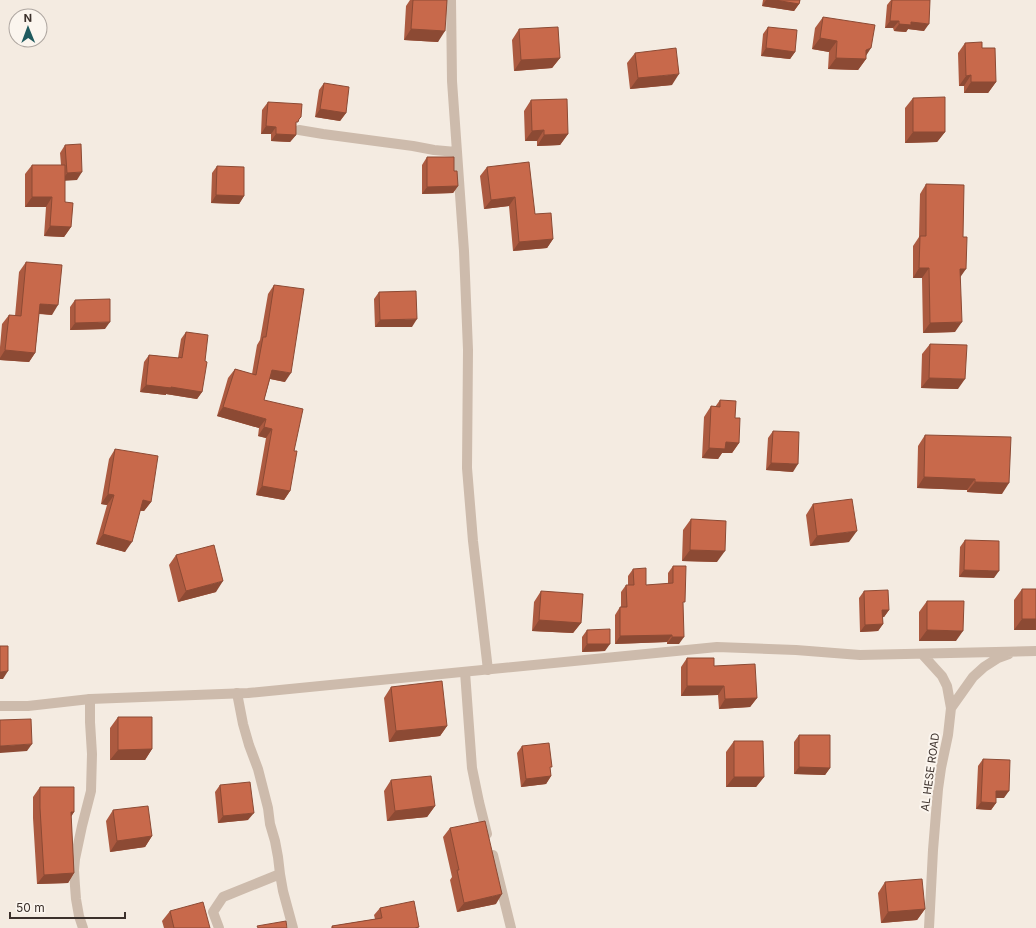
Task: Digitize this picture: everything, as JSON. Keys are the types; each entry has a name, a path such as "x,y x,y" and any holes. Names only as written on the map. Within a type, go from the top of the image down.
{"street":[{"path":"451,0 452,81 464,251 468,350 467,468 473,542 488,670"},
{"path":"299,130 456,152"},
{"path":"0,706 28,706 90,699 237,693 717,647 796,650 860,655 1036,651"},
{"path":"950,708 973,677 984,667 998,658 1016,651"},
{"name":"AL HESE ROAD","path":"922,654 942,676 947,686 950,708 948,735 938,789 929,928"},
{"path":"465,672 472,768 479,802 511,928"},
{"path":"237,693 243,724 258,769 268,808 280,874 293,928"},
{"path":"83,928 76,899 74,870 82,826 91,791 92,754 90,699"},
{"path":"219,928 213,912 223,897 280,874"}],"building":[{"path":"413,0 447,0 445,31 411,29"},
{"path":"775,0 800,0 799,4"},
{"path":"892,0 930,0 929,24 911,22 911,25 899,24 899,21 890,21"},
{"path":"823,17 875,25 871,48 866,50 866,59 836,58 837,41 820,38"},
{"path":"558,27 560,58 521,60 519,29"},
{"path":"768,27 797,30 795,52 766,48"},
{"path":"982,42 982,48 995,48 996,82 971,82 971,75 966,76 965,43"},
{"path":"676,48 679,74 638,78 635,53"},
{"path":"324,83 349,87 346,113 320,109"},
{"path":"945,97 945,132 913,132 913,98"},
{"path":"567,99 568,134 544,135 544,130 532,131 531,100"},
{"path":"268,102 302,104 301,117 298,122 296,122 296,135 276,134 276,127 266,126"},
{"path":"81,144 82,172 67,173 65,145"},
{"path":"427,157 454,157 454,171 457,171 458,186 427,187"},
{"path":"529,162 535,214 551,213 553,239 519,242 515,197 491,200 487,167"},
{"path":"32,165 65,165 65,202 73,203 71,227 50,226 52,197 32,197"},
{"path":"217,166 244,167 244,196 216,195"},
{"path":"926,184 964,185 963,237 967,237 966,269 960,269 962,322 930,323 929,268 919,268 920,236 926,236"},
{"path":"26,262 62,265 58,305 40,304 35,353 5,350 9,315 21,316"},
{"path":"274,285 304,289 291,373 272,370 264,400 303,409 294,451 297,451 290,491 262,486 272,429 264,427 266,419 223,407 235,369 256,375 263,337 266,337"},
{"path":"416,291 417,319 380,320 379,292"},
{"path":"110,299 110,322 75,323 75,300"},
{"path":"186,332 208,335 205,361 207,362 202,392 146,385 149,355 182,358"},
{"path":"930,344 967,345 965,379 929,378"},
{"path":"720,400 736,401 735,418 740,418 739,443 726,442 725,449 709,448 711,406 720,407"},
{"path":"773,431 799,432 798,464 771,463"},
{"path":"925,435 1011,437 1009,483 975,482 975,479 924,477"},
{"path":"115,449 158,456 151,502 143,500 132,542 103,534 114,495 108,494"},
{"path":"852,499 857,531 817,536 813,504"},
{"path":"691,519 726,521 725,551 690,550"},
{"path":"965,540 999,541 999,571 964,570"},
{"path":"214,545 223,581 186,591 176,555"},
{"path":"673,566 686,566 685,602 683,602 684,637 672,637 672,635 620,636 620,607 627,607 626,585 634,585 633,569 646,568 646,585 673,583"},
{"path":"1022,589 1036,589 1036,619 1022,619"},
{"path":"888,590 889,610 882,610 883,624 865,625 864,591"},
{"path":"541,591 583,594 581,623 539,620"},
{"path":"927,601 964,601 963,631 927,630"},
{"path":"610,629 610,644 587,644 587,630"},
{"path":"0,646 8,646 8,671 0,672"},
{"path":"687,658 714,658 714,666 755,664 757,698 725,699 724,686 687,686"},
{"path":"442,681 447,726 396,731 391,687"},
{"path":"118,717 152,717 152,749 118,750"},
{"path":"31,719 32,744 0,746 0,720"},
{"path":"799,735 830,735 830,768 799,767"},
{"path":"734,741 763,741 764,777 734,777"},
{"path":"549,743 552,767 550,767 551,776 526,779 522,746"},
{"path":"983,759 1010,760 1009,791 996,791 996,803 981,802"},
{"path":"431,776 435,806 395,811 391,780"},
{"path":"250,782 254,813 223,816 220,785"},
{"path":"40,787 74,787 74,812 71,812 74,873 44,875"},
{"path":"148,806 152,836 117,841 113,810"},
{"path":"485,821 502,894 464,903 450,828"},
{"path":"922,879 925,909 888,912 885,882"},
{"path":"414,901 419,927 333,928 332,926 382,918 380,908"},
{"path":"203,902 210,928 174,928 170,911"},
{"path":"286,921 287,928 258,928 257,926"}]}
